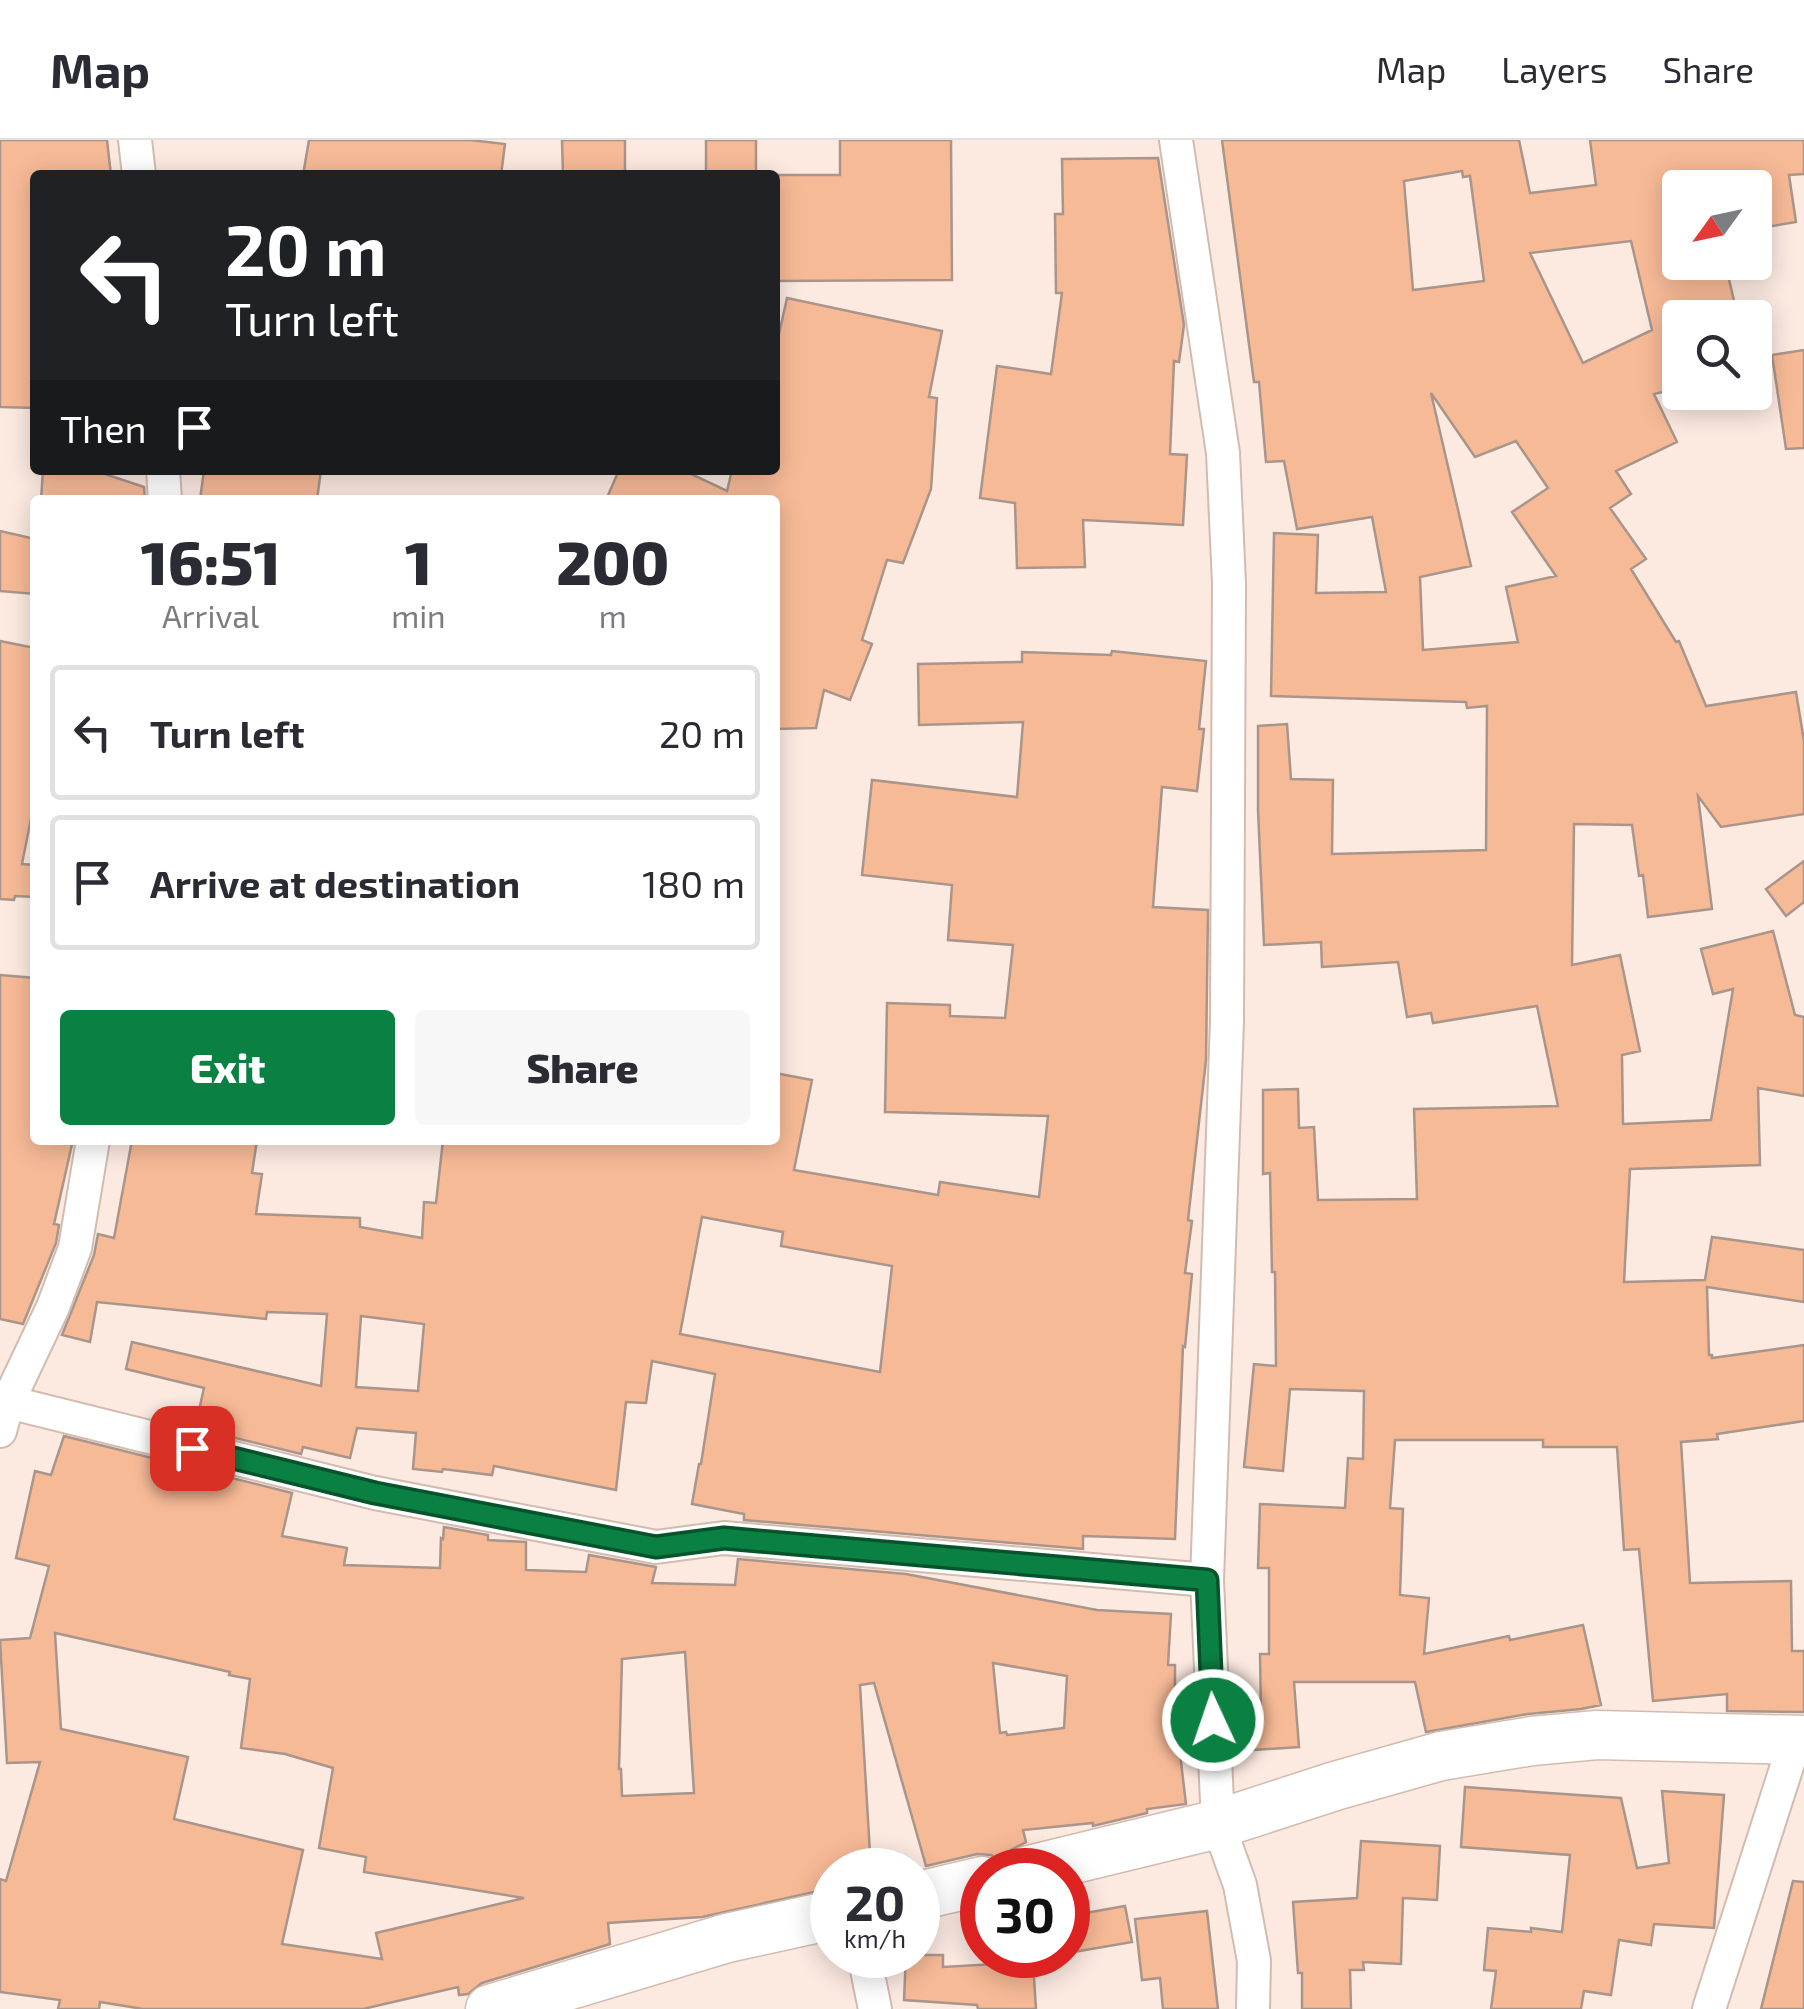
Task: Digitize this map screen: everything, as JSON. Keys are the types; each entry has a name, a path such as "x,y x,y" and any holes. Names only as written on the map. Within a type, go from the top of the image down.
{"street":[{"path":"134,140 138,170"},
{"path":"1176,140 1222,454 1229,582 1228,1021 1207,1580 1218,1824 1240,1886 1254,1961 1253,2009"},
{"path":"92,1145 74,1248 53,1307 3,1411 375,1493 656,1547 724,1538 1207,1580"},
{"path":"1090,1855 1218,1824 1441,1756 1597,1735 1800,1741 1709,2009"},
{"path":"490,2009 727,1938 810,1920"},
{"path":"869,1978 875,2009"}],"building":[{"path":"0,140 107,140 110,170 30,170 30,408 0,407"},
{"path":"309,140 470,140 505,144 502,170 304,170"},
{"path":"562,140 625,140 625,170 563,170"},
{"path":"706,140 756,140 756,170 706,170"},
{"path":"840,140 951,140 952,280 780,281 780,175 840,175"},
{"path":"1222,140 1519,140 1530,193 1596,185 1590,140 1804,140 1804,174 1789,175 1796,222 1772,226 1772,170 1662,170 1662,280 1729,280 1734,300 1662,300 1662,392 1654,394 1677,442 1616,471 1631,494 1610,508 1646,559 1631,569 1676,642 1679,641 1706,706 1796,692 1804,741 1804,814 1721,827 1698,796 1712,909 1648,917 1632,825 1574,824 1572,965 1620,955 1640,1051 1622,1055 1623,1124 1711,1120 1733,989 1713,994 1701,949 1773,931 1795,1015 1804,1017 1804,1096 1758,1088 1760,1165 1630,1169 1624,1282 1705,1280 1712,1237 1804,1250 1804,1302 1707,1287 1712,1358 1804,1345 1804,1421 1717,1434 1718,1439 1681,1442 1690,1583 1791,1581 1792,1651 1804,1651 1804,1712 1727,1711 1727,1694 1653,1701 1639,1549 1624,1550 1617,1447 1543,1447 1543,1440 1395,1440 1390,1508 1403,1509 1400,1595 1429,1598 1424,1654 1583,1625 1601,1705 1426,1732 1415,1682 1294,1682 1299,1747 1253,1750 1250,1716 1261,1716 1260,1654 1269,1654 1269,1568 1258,1568 1260,1504 1345,1508 1348,1458 1363,1459 1364,1391 1290,1389 1283,1471 1244,1467 1254,1364 1276,1366 1270,1173 1263,1174 1263,1090 1298,1089 1299,1128 1314,1127 1318,1200 1417,1199 1414,1109 1558,1106 1537,1006 1433,1023 1431,1013 1407,1017 1398,962 1322,967 1321,942 1264,945 1258,726 1287,724 1291,779 1333,780 1332,854 1486,850 1487,706 1467,708 1466,702 1271,696 1274,533 1318,535 1316,593 1386,592 1372,517 1297,529 1284,461 1266,462 1259,382 1254,382","holes":["1462,171 1463,177 1470,176 1484,281 1413,290 1404,181","1631,241 1652,330 1583,363 1530,253","1431,393 1475,457 1516,441 1548,488 1512,512 1556,576 1506,587 1518,642 1423,650 1420,577 1471,566"]},
{"path":"1158,158 1184,325 1179,362 1174,361 1170,454 1187,455 1183,525 1083,520 1085,567 1017,568 1015,503 980,498 997,366 1051,374 1062,293 1056,293 1055,214 1063,214 1062,159"},
{"path":"787,298 942,331 929,397 937,398 931,489 903,563 887,560 862,640 872,644 850,700 824,690 816,728 780,729 780,495 608,495 617,475 693,475 727,491 731,475 780,475 780,330"},
{"path":"1804,350 1804,448 1786,449 1772,355"},
{"path":"43,475 108,475 144,487 145,495 41,495"},
{"path":"203,475 320,475 318,495 201,495"},
{"path":"0,531 30,538 30,594 0,591"},
{"path":"0,641 30,647 30,823 22,864 30,865 30,897 0,899"},
{"path":"1112,651 1206,661 1197,791 1162,787 1153,907 1208,910 1206,1060 1188,1220 1192,1221 1185,1273 1192,1274 1183,1346 1175,1539 1083,1536 1083,1549 744,1520 744,1514 692,1504 715,1374 652,1361 646,1403 626,1402 616,1490 494,1466 492,1475 413,1469 416,1433 357,1428 350,1458 303,1447 301,1454 195,1428 204,1388 126,1369 132,1342 321,1386 327,1314 267,1312 266,1319 97,1302 90,1342 62,1335 94,1255 98,1234 114,1238 131,1145 256,1145 252,1173 262,1174 256,1214 360,1218 360,1227 422,1238 424,1202 436,1203 442,1145 780,1145 780,1074 812,1080 794,1170 938,1195 940,1182 1039,1197 1048,1116 885,1112 887,1003 950,1005 950,1016 1005,1018 1013,945 948,940 952,885 862,875 872,780 1017,797 1023,722 919,725 918,664 1022,662 1022,652 1111,655","holes":["702,1217 783,1232 781,1246 892,1266 880,1372 680,1334","361,1316 424,1324 418,1391 356,1387"]},
{"path":"1804,861 1804,902 1786,916 1766,889"},
{"path":"0,975 30,978 30,1145 72,1145 54,1224 59,1225 56,1243 23,1324 0,1319"},
{"path":"64,1436 292,1493 282,1536 347,1548 344,1565 440,1568 444,1527 488,1535 488,1540 526,1542 526,1570 586,1572 589,1555 656,1567 652,1583 735,1585 738,1559 906,1574 1097,1610 1171,1614 1168,1665 1175,1665 1175,1711 1186,1804 1147,1809 1147,1813 1093,1826 1023,1830 1026,1842 1015,1848 960,1848 960,1858 940,1863 940,1848 921,1848 874,1683 860,1685 870,1848 810,1848 810,1893 702,1917 608,1923 610,1944 482,1983 468,1994 459,1995 458,1987 363,2009 143,2009 100,2002 99,2009 58,2009 60,2000 0,1992 0,1879 6,1881 40,1762 7,1763 0,1640 30,1638 49,1566 16,1558 35,1471 51,1475","holes":["55,1633 250,1679 241,1748 285,1754 333,1768 319,1848 366,1857 364,1872 524,1898 376,1933 382,1959 282,1944 303,1850 174,1819 188,1757 61,1729","685,1652 694,1793 622,1796 622,1659","993,1663 1067,1676 1064,1728 1000,1733"]},
{"path":"1465,1787 1621,1798 1637,1868 1669,1863 1662,1791 1724,1795 1714,1928 1654,1924 1651,1945 1619,1940 1611,1995 1584,1991 1581,2009 1491,2009 1496,1971 1484,1970 1488,1928 1562,1932 1570,1855 1461,1847"},
{"path":"1361,1841 1440,1846 1437,1900 1403,1898 1401,1964 1363,1962 1364,1970 1350,1970 1351,2009 1302,2009 1302,1973 1298,1973 1293,1902 1357,1898"},
{"path":"1793,1881 1804,1882 1804,2009 1761,2009"},
{"path":"1125,1906 1132,1942 1090,1949 1090,1912"},
{"path":"1207,1911 1218,2009 1163,2009 1160,1978 1142,1980 1135,1919"},
{"path":"943,1955 943,1967 960,1966 960,1978 1034,1978 1036,2009 978,2009 977,2005 904,2000 905,1978 940,1978"}],"route":[{"path":"192,1448 375,1493 656,1547 724,1538 1207,1580 1213,1720"}]}
